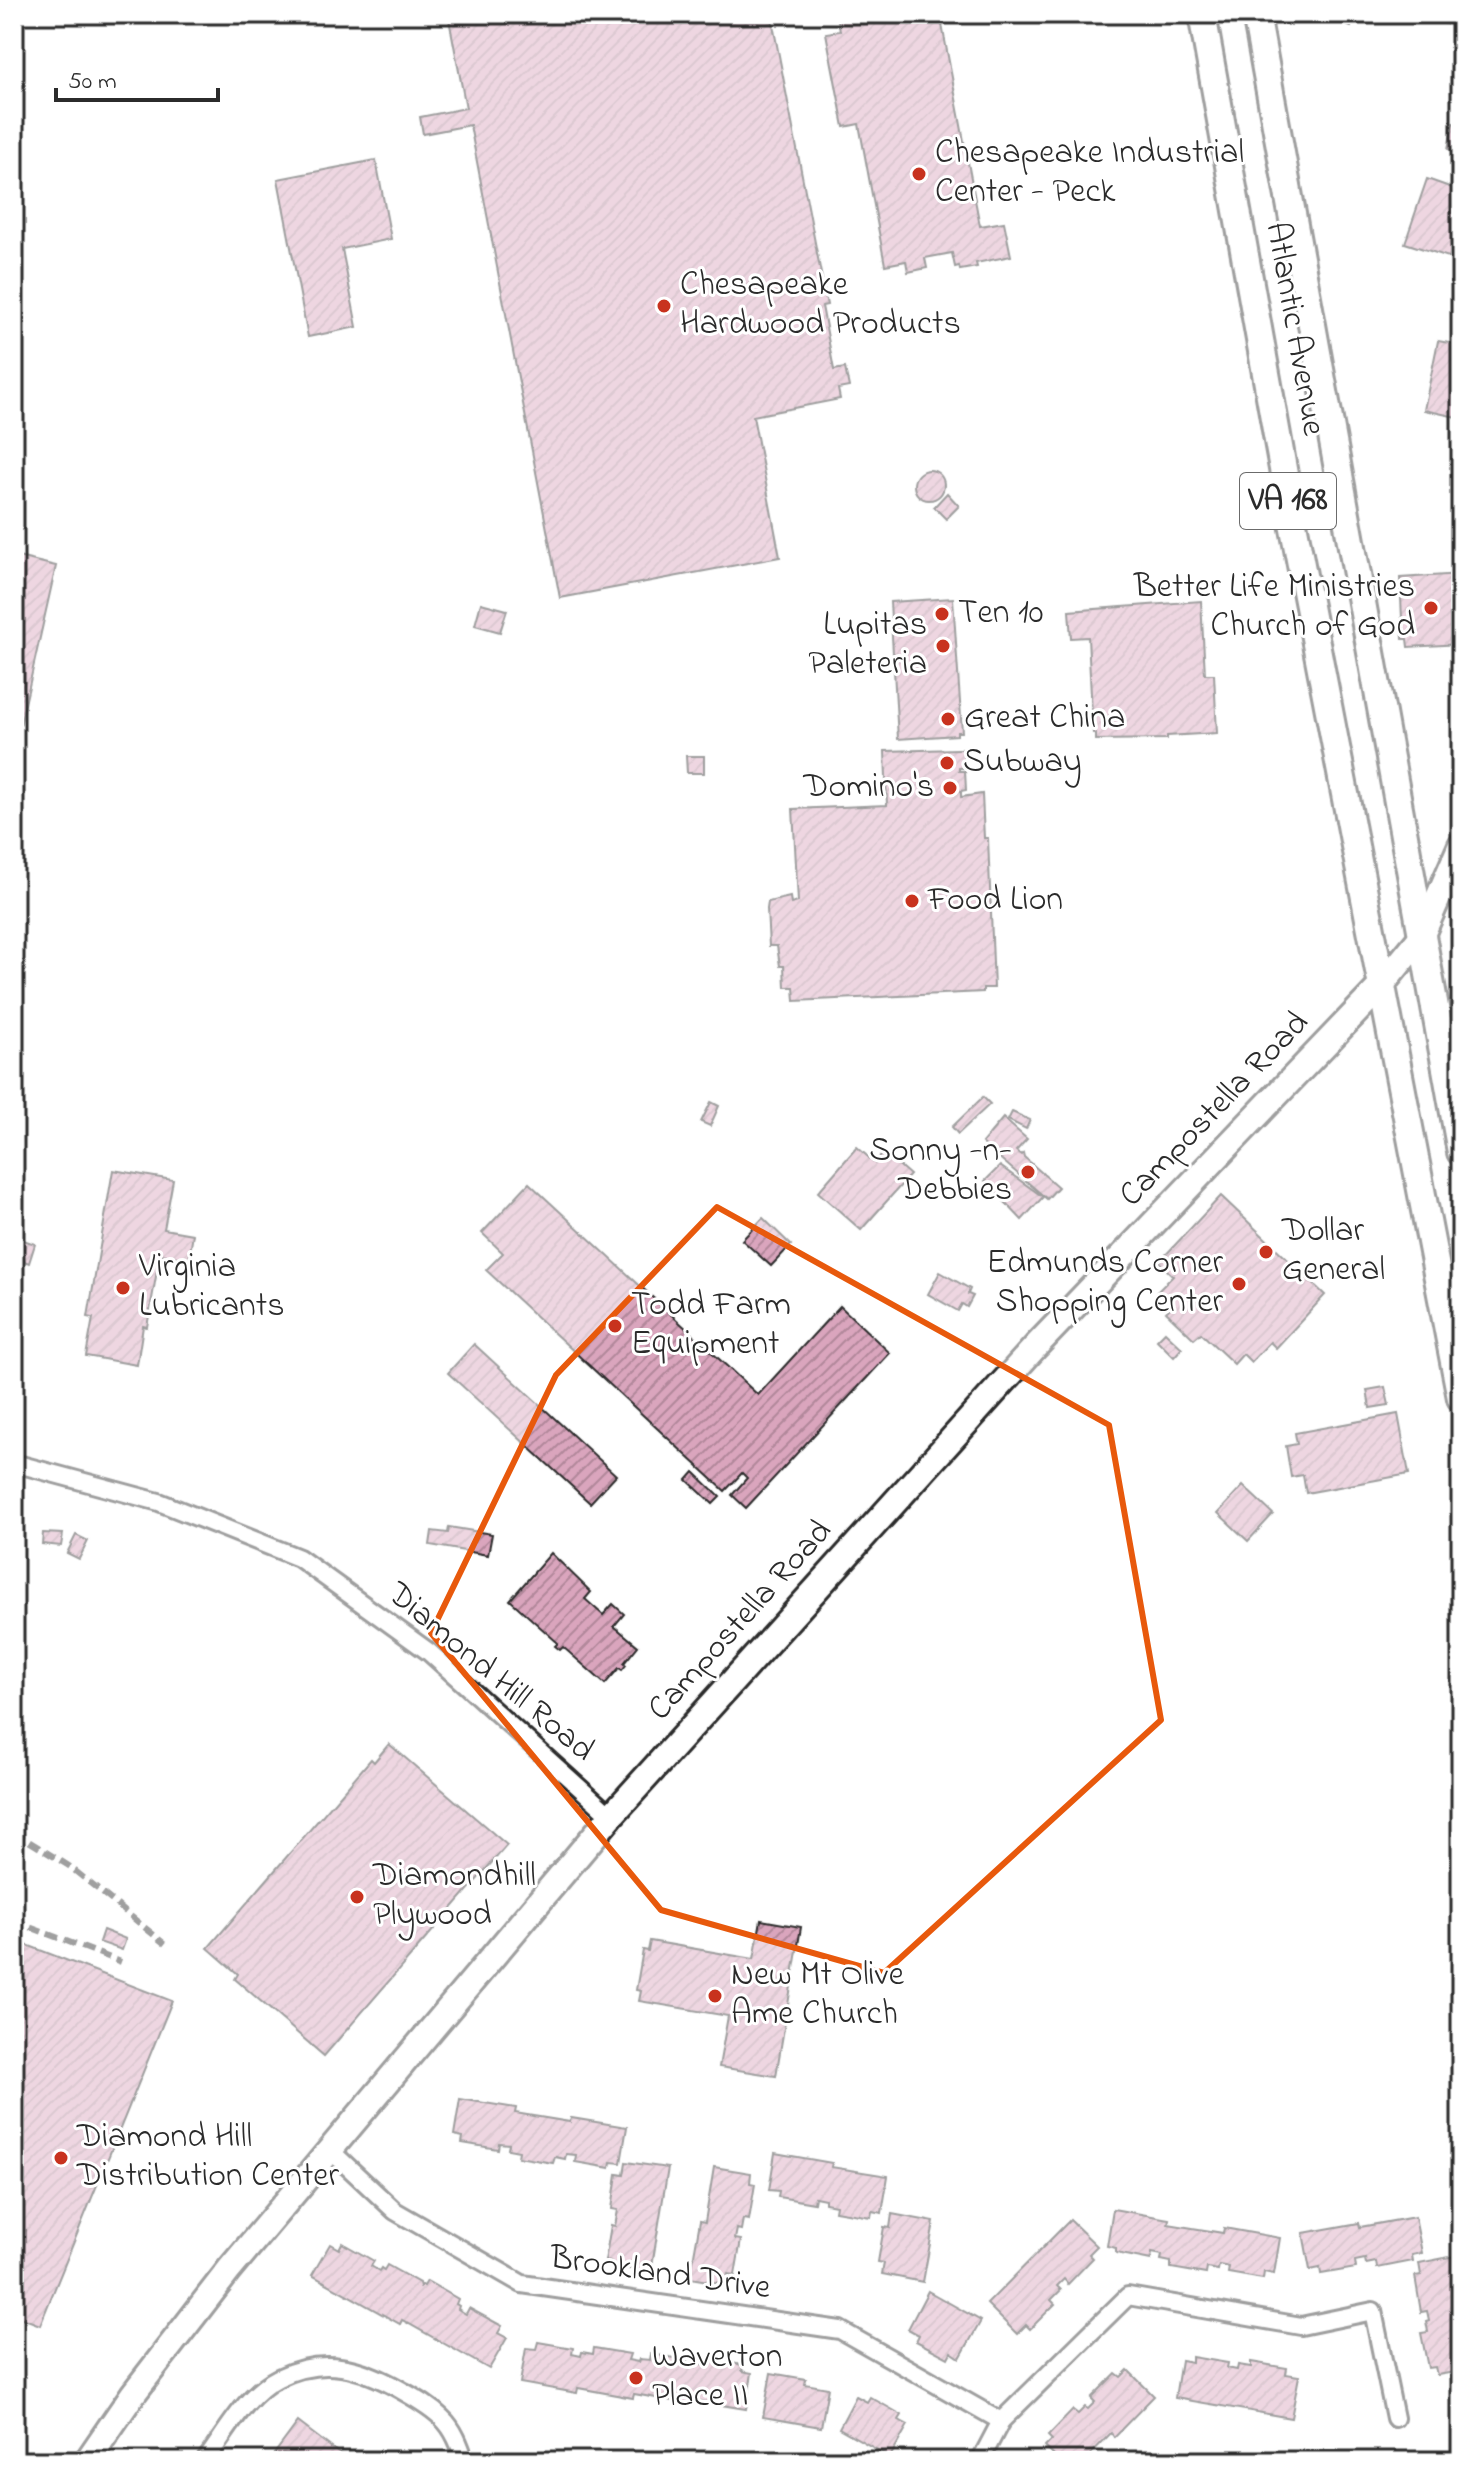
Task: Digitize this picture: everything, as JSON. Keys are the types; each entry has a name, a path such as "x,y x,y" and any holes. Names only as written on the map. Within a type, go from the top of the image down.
{"main road":[{"name":"Atlantic Avenue","path":"1202,14 1380,987"},
{"name":"Atlantic Avenue","path":"1256,14 1340,470 1421,937"},
{"name":"Campostella Road","path":"87,2461 133,2394 229,2270 611,1816 1043,1338 1380,987 1421,937 1461,845"},
{"name":"VA 168","path":"1421,937 1461,1152"},
{"name":"VA 168","path":"1380,987 1461,1398"}],"street":[{"name":"Diamond Hill Road","path":"14,1463 159,1502 299,1558 429,1652 611,1816"},
{"name":"Brookland Drive","path":"330,2150 395,2211 522,2284 840,2330 1001,2421"},
{"path":"980,2461 1001,2421 1128,2296 1301,2326 1373,2311 1395,2418"},
{"path":"205,2461 252,2397 277,2378 308,2368 339,2365 371,2373 423,2403 443,2419 458,2441 465,2461"}],"highlighted area":[{"path":"717,1207 1109,1425 1161,1720 884,1973 661,1910 431,1633 556,1375"}],"building":[{"name":"Chesapeake Hardwood Products","path":"448,14 771,14 827,305 822,306 834,370 845,368 849,387 838,389 840,399 753,416 780,557 560,598 470,125 423,134 420,117 466,108"},
{"name":"Chesapeake Industrial Center - Peck","path":"837,14 940,14 980,226 1004,222 1011,256 976,263 977,267 960,270 959,266 955,267 952,253 925,258 927,268 908,272 906,261 885,265 859,124 844,127 826,33 840,31"},
{"path":"1343,14 1355,14 1351,27 1340,23"},
{"path":"1442,14 1461,14 1457,27 1440,22"},
{"path":"1453,123 1461,125 1461,151 1448,149"},
{"path":"376,160 391,239 342,249 357,327 308,337 278,179"},
{"path":"1427,179 1461,191 1461,261 1405,243"},
{"path":"1438,341 1461,345 1461,418 1424,410"},
{"path":"929,470 940,474 944,485 940,496 929,500 918,496 914,485 918,474"},
{"path":"947,493 959,506 946,519 934,507"},
{"path":"14,556 56,566 14,753"},
{"name":"Better Life Ministries Church of God","path":"1461,574 1461,644 1408,647 1407,639 1403,639 1400,578"},
{"path":"953,598 962,732 957,732 957,735 898,739 890,602"},
{"path":"1201,601 1205,674 1214,674 1217,733 1167,736 1167,739 1096,740 1096,734 1093,734 1088,637 1071,638 1069,611"},
{"path":"481,603 507,610 500,632 475,625"},
{"path":"963,749 965,768 959,768 959,771 965,771 966,790 961,791 961,797 982,794 984,838 988,838 994,988 983,988 983,992 795,1001 794,987 785,987 784,966 780,966 777,946 769,946 767,909 768,902 790,897 791,904 798,902 793,809 887,805 885,751"},
{"path":"686,756 704,756 704,773 687,773"},
{"path":"983,1097 990,1104 958,1134 952,1127"},
{"path":"711,1102 719,1106 710,1126 701,1122"},
{"path":"1012,1112 1030,1120 1026,1129 1008,1120"},
{"name":"Sonny -n- Debbies","path":"1003,1118 1027,1139 1016,1151 1021,1155 1023,1153 1058,1187 1047,1199 982,1143"},
{"path":"857,1147 875,1163 884,1152 910,1175 861,1230 818,1192"},
{"path":"1000,1166 1043,1197 1022,1220 985,1181"},
{"name":"Virginia Lubricants","path":"113,1170 173,1180 164,1229 193,1234 189,1259 160,1254 137,1365 86,1356 93,1318 88,1317"},
{"name":"Todd Farm Equipment","path":"529,1183 758,1395 840,1306 890,1353 746,1508 732,1495 747,1478 742,1473 725,1491 486,1270 503,1253 482,1233"},
{"name":"Edmunds Corner Shopping Center","path":"1221,1196 1325,1295 1276,1348 1270,1342 1251,1362 1243,1354 1234,1364 1201,1333 1194,1339 1166,1312 1172,1306 1157,1292 1173,1276 1159,1262"},
{"path":"763,1218 791,1245 771,1266 742,1240"},
{"path":"15,1237 35,1244 29,1263 14,1257"},
{"path":"940,1272 970,1289 968,1294 973,1296 967,1307 962,1304 958,1311 928,1294"},
{"path":"1165,1332 1182,1348 1174,1357 1157,1340"},
{"path":"474,1344 616,1475 590,1503 448,1373"},
{"path":"1385,1387 1389,1405 1370,1408 1367,1390"},
{"path":"1398,1414 1409,1474 1306,1493 1303,1475 1291,1477 1286,1446 1297,1444 1295,1433"},
{"path":"694,1472 720,1497 713,1504 687,1480"},
{"path":"1243,1486 1273,1514 1248,1541 1218,1513"},
{"path":"449,1527 492,1534 488,1555 430,1545 432,1531 448,1533"},
{"path":"43,1533 63,1534 61,1546 42,1544"},
{"path":"76,1535 88,1541 79,1559 67,1553"},
{"path":"551,1553 591,1592 585,1599 603,1615 613,1604 624,1614 614,1626 638,1646 622,1670 619,1668 605,1684 563,1647 560,1650 555,1646 558,1643 510,1600"},
{"name":"Diamondhill Plywood","path":"389,1744 507,1845 324,2056 235,1979 238,1974 208,1948 371,1759 374,1762"},
{"name":"New Mt Olive Ame Church","path":"761,1920 801,1927 776,2076 719,2067 728,2016 639,2001 641,1991 636,1990 643,1950 648,1951 650,1941 754,1959"},
{"path":"103,1930 126,1939 122,1950 99,1942"},
{"name":"Diamond Hill Distribution Center","path":"14,1940 172,2001 40,2325 14,2315"},
{"path":"460,2099 516,2108 515,2113 627,2127 621,2163 611,2162 610,2168 575,2162 576,2155 566,2154 565,2159 555,2157 553,2163 518,2157 519,2151 508,2149 509,2144 499,2143 498,2149 462,2143 463,2137 454,2135"},
{"path":"775,2153 832,2163 831,2167 888,2176 882,2213 872,2211 871,2217 835,2211 836,2205 815,2197 814,2203 778,2197 779,2191 769,2190"},
{"path":"626,2162 668,2168 651,2272 611,2266 611,2262 605,2261 611,2225 615,2226 618,2210 612,2209 617,2174 624,2175"},
{"path":"714,2167 751,2173 750,2183 755,2184 749,2220 743,2219 741,2230 737,2229 735,2239 741,2240 735,2275 728,2274 726,2284 690,2278 700,2221 705,2222"},
{"path":"1113,2209 1169,2219 1168,2224 1223,2233 1224,2228 1280,2238 1274,2274 1264,2272 1263,2279 1228,2273 1229,2267 1219,2265 1218,2270 1207,2268 1206,2274 1171,2268 1171,2262 1161,2260 1162,2255 1152,2253 1151,2260 1116,2253 1116,2248 1107,2246"},
{"path":"892,2214 934,2222 923,2282 882,2274 884,2263 878,2262 884,2227 890,2228"},
{"path":"1415,2217 1422,2253 1412,2255 1413,2261 1377,2268 1376,2262 1366,2264 1365,2259 1355,2261 1356,2268 1321,2274 1320,2268 1310,2270 1303,2233"},
{"path":"1070,2220 1097,2246 1089,2254 1093,2258 1068,2284 1064,2279 1057,2286 1061,2290 1051,2300 1055,2304 1030,2329 1026,2325 1017,2334 987,2304"},
{"path":"342,2243 374,2261 371,2266 379,2271 387,2265 419,2283 420,2287 427,2281 458,2299 458,2309 466,2314 469,2308 502,2326 498,2333 507,2338 489,2369 402,2320 400,2324 312,2275 330,2244 339,2249"},
{"path":"1455,2256 1461,2289 1461,2371 1437,2375 1435,2367 1428,2368 1421,2333 1428,2332 1426,2321 1429,2320 1427,2311 1421,2312 1415,2276 1421,2275 1419,2263"},
{"path":"928,2291 981,2321 960,2358 951,2352 948,2358 916,2341 919,2335 908,2329"},
{"name":"Waverton Place II","path":"538,2342 573,2348 572,2354 581,2356 582,2352 593,2354 594,2348 630,2354 628,2360 638,2362 639,2359 650,2360 651,2354 687,2360 685,2366 695,2368 696,2363 706,2365 708,2359 743,2365 742,2371 752,2373 746,2409 691,2400 690,2404 634,2394 633,2398 578,2388 577,2393 520,2383 526,2348 536,2349"},
{"path":"1192,2357 1228,2363 1227,2368 1237,2370 1238,2365 1251,2367 1251,2362 1287,2368 1286,2374 1299,2376 1291,2418 1175,2398 1181,2360 1192,2362"},
{"path":"1128,2370 1154,2396 1114,2437 1111,2433 1084,2461 1059,2461 1045,2447 1052,2440 1048,2436 1073,2410 1078,2414 1085,2407 1088,2409 1095,2402 1091,2398 1116,2373 1121,2377"},
{"path":"771,2373 806,2379 805,2384 828,2388 821,2427 763,2417"},
{"path":"856,2396 867,2402 870,2397 902,2415 899,2420 908,2425 890,2457 839,2428"},
{"path":"298,2422 349,2461 269,2461"}],"railway":[{"path":"14,1832 69,1866 165,1944"},
{"path":"14,1921 121,1962"}],"place":[{"name":"Chesapeake Industrial Center - Peck","path":"919,174"},
{"name":"Chesapeake Hardwood Products","path":"664,306"},
{"name":"Better Life Ministries Church of God","path":"1431,608"},
{"name":"Ten 10","path":"942,614"},
{"name":"Lupitas Paleteria","path":"943,646"},
{"name":"Great China","path":"948,719"},
{"name":"Subway","path":"947,763"},
{"name":"Domino's","path":"950,788"},
{"name":"Food Lion","path":"912,901"},
{"name":"Sonny -n- Debbies","path":"1028,1172"},
{"name":"Dollar General","path":"1266,1252"},
{"name":"Edmunds Corner Shopping Center","path":"1239,1284"},
{"name":"Virginia Lubricants","path":"123,1288"},
{"name":"Todd Farm Equipment","path":"615,1326"},
{"name":"Diamondhill Plywood","path":"357,1897"},
{"name":"New Mt Olive Ame Church","path":"715,1996"},
{"name":"Diamond Hill Distribution Center","path":"61,2158"},
{"name":"Waverton Place II","path":"636,2378"}]}
